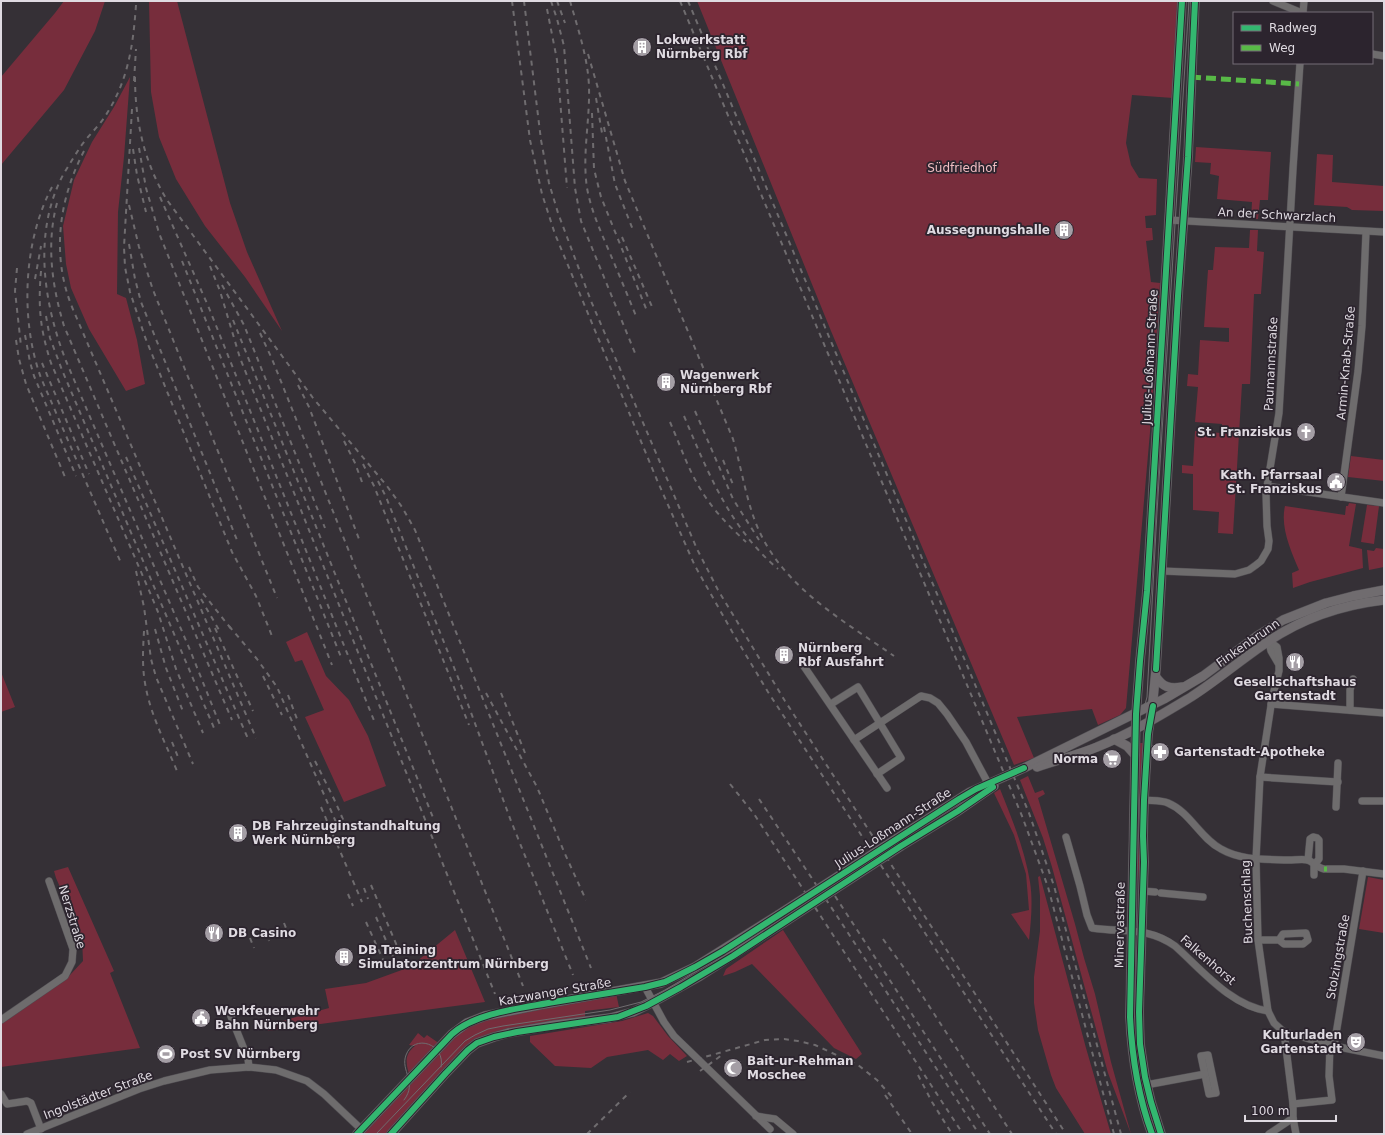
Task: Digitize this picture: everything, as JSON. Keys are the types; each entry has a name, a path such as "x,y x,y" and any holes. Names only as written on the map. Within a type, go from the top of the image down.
{"main road":[{"name":"Julius-Loßmann-Straße","path":"780,919 899,842 958,811 989,786 1136,714 1147,591 1182,1"},
{"name":"Julius-Loßmann-Straße","path":"1150,720 1156,677 1178,296 1184,221 1195,1"},
{"name":"Finkenbrunn","path":"1136,714 1187,686 1283,620 1316,606 1384,590"},
{"name":"Finkenbrunn","path":"1136,728 1203,690 1269,641 1294,627 1322,615 1348,607 1384,600"},
{"path":"1156,677 1160,683 1166,687 1172,688 1187,686"},
{"name":"Minervastraße","path":"1136,714 1130,1012 1132,1049 1140,1096 1152,1134"},
{"name":"Minervastraße","path":"1150,720 1147,739 1144,800 1139,1029 1146,1085 1161,1134"},
{"name":"Julius-Loßmann-Straße","path":"989,786 1088,750 1136,728"},
{"path":"1114,739 1128,746 1135,755"},
{"path":"391,1134 431,1088 472,1047 499,1035 534,1028 618,1017 633,1012 719,964 780,919"},
{"name":"Katzwanger Straße","path":"362,1132 452,1034 474,1020 492,1014 645,987 665,982 696,967 780,919"}],"street":[{"path":"1273,1 1300,12"},
{"path":"1303,12 1304,1"},
{"path":"1373,54 1384,56"},
{"name":"Paumannstraße","path":"1162,571 1235,574 1250,570 1256,566 1261,561 1268,549 1269,541 1265,506 1279,413 1300,64"},
{"name":"An der Schwarzlach","path":"1169,220 1384,232"},
{"name":"Armin-Knab-Straße","path":"1341,497 1358,371 1362,326 1366,232"},
{"path":"1267,486 1384,503"},
{"name":"Buchenschlag","path":"1264,632 1269,641 1277,647 1279,652 1278,671 1271,704 1260,777 1256,859 1258,940 1268,1011 1274,1023 1284,1032"},
{"path":"801,662 831,704 886,788"},
{"path":"1350,710 1350,690 1353,679"},
{"path":"831,704 858,687 901,758 878,774"},
{"path":"854,740 921,696 930,698 938,703 966,742 989,786"},
{"path":"1271,704 1384,713"},
{"path":"1336,807 1338,763"},
{"path":"1260,777 1338,782"},
{"path":"1144,800 1167,802 1186,816 1211,843 1222,850 1246,858 1311,863 1325,869 1363,871 1384,874"},
{"path":"1362,802 1384,801"},
{"name":"Minervastraße","path":"1066,837 1087,915 1092,928 1131,931"},
{"path":"1311,863 1314,875"},
{"name":"Stolzingstraße","path":"1293,1104 1332,1100 1329,1076 1332,1045 1363,871"},
{"name":"Nerzstraße","path":"1,1020 64,976 72,962 73,949 49,882"},
{"path":"1143,891 1203,897"},
{"name":"Falkenhorst","path":"1131,931 1142,931 1153,934 1171,943 1227,993 1242,1002 1258,1009 1268,1011"},
{"path":"1258,940 1279,940"},
{"path":"645,987 674,1036 770,1129"},
{"path":"230,1014 248,1059 249,1067"},
{"path":"1296,1134 1284,1032 1332,1045 1384,1056"},
{"path":"1208,1055 1216,1093 1209,1094 1205,1074 1201,1056 1208,1055"},
{"name":"Ingolstädter Straße","path":"27,1134 139,1089 164,1081 210,1070 249,1067 276,1070 306,1081 324,1094 362,1132"},
{"path":"1146,1085 1205,1074"},
{"path":"1,1094 7,1104 27,1101 31,1103 41,1129"},
{"path":"756,1116 775,1119 793,1134"},
{"path":"1269,1134 1293,1118"}],"green space":[{"path":"64,1 105,1 95,31 64,90 1,165 1,77"},
{"path":"149,1 177,1 230,203 247,252 282,331 245,277 205,226 176,179 159,137 151,92"},
{"name":"Südfriedhof","path":"697,1 1179,1 1173,98 1132,95 1126,143 1131,165 1139,178 1157,179 1156,215 1145,216 1146,228 1152,228 1153,240 1146,241 1151,282 1160,283 1152,409 1126,708 1120,715 1098,725 1092,709 1017,717 1034,758 1014,765 831,331"},
{"path":"130,77 118,212 117,294 126,298 137,340 145,384 126,391 89,329 71,288 66,264 63,226 74,180 92,142 114,107"},
{"path":"1196,147 1271,152 1268,200 1260,200 1258,219 1251,219 1252,202 1217,199 1219,176 1210,174 1211,163 1195,162"},
{"path":"1317,154 1333,155 1332,182 1384,186 1384,211 1352,210 1347,207 1314,205"},
{"path":"1250,230 1258,230 1257,251 1264,252 1261,294 1254,294 1250,384 1242,384 1233,534 1218,533 1219,512 1193,510 1193,474 1182,473 1182,465 1193,466 1195,431 1221,433 1222,424 1195,422 1198,387 1187,386 1188,374 1198,375 1200,340 1229,342 1229,328 1204,327 1208,270 1213,270 1215,247 1249,248"},
{"path":"1351,456 1384,460 1384,481 1348,477"},
{"path":"1349,503 1356,504 1349,546 1362,549 1363,568 1293,588 1292,573 1299,570 1285,530 1285,506 1345,515 1346,506 1348,506"},
{"path":"1367,505 1379,506 1374,544 1361,542"},
{"path":"1376,548 1384,549 1384,567 1369,570 1367,550 1374,551"},
{"path":"307,632 326,676 349,700 368,736 386,786 344,802 305,717 324,710 302,660 295,662 286,642"},
{"path":"1,672 15,707 1,712"},
{"path":"1139,743 1143,743 1139,888 1137,849"},
{"path":"1028,776 1035,793 1043,790 1045,794 1038,798 1095,994 1111,1062 1131,1134 1108,1073 1043,838 1020,780"},
{"path":"1000,789 1018,835 1028,870 1032,904 1029,940 1011,914 1029,910 1026,874 1014,835 994,793"},
{"path":"68,867 114,971 110,973 140,1048 1,1067 1,1023 70,975 83,961 82,938 54,871"},
{"path":"1040,876 1086,1048 1111,1134 1085,1134 1056,1088 1038,1030 1034,1003 1034,977 1040,931 1040,896 1038,877"},
{"path":"1368,877 1384,880 1384,933 1359,929"},
{"path":"455,930 485,1002 268,1031 267,1025 329,1008 325,989 366,983 410,967"},
{"path":"783,930 862,1054 856,1059 834,1048 752,964 723,976 726,969"},
{"path":"616,993 619,1007 585,1011 585,1018 487,1037 446,1070 385,1134 360,1134 411,1080 407,1066 407,1058 408,1054 415,1046 409,1045 418,1033 424,1038 427,1035 443,1046 473,1022"},
{"path":"648,1013 653,1016 668,1036 687,1056 679,1061 670,1054 663,1060 648,1050 607,1057 591,1068 555,1066 530,1042 530,1036 622,1021"}],"tram line":[{"path":"376,1134 465,1041 475,1035 488,1029 503,1026 610,1010 641,1002 665,990 719,958 977,791 1128,721 1142,710 1147,697 1189,1"},
{"path":"404,1100 408,1094 409,1088 405,1061 406,1055 410,1048 416,1044 422,1043 434,1047 439,1052 441,1067"}],"railway":[{"path":"512,1 530,140 542,194 555,234 657,480 695,566 768,692 1056,1134"},
{"path":"524,1 541,140 549,183 558,213 591,301 697,549 718,590 785,701 1066,1134"},
{"path":"551,1 564,46 575,188 581,221 635,353"},
{"path":"557,1 565,23"},
{"path":"570,1 587,65 589,87 585,163 587,188 596,220 636,316"},
{"path":"680,1 1022,816 1048,887 1114,1134"},
{"path":"688,1 1029,813 1054,886 1121,1134"},
{"path":"136,5 131,50 119,91 104,118 84,142 72,160 63,175 54,197 48,220 45,243 47,291 58,338 66,361 190,650 220,725"},
{"path":"547,9 557,60 567,188"},
{"path":"134,81 136,49"},
{"path":"588,54 625,181 733,439 755,521 766,544 779,564 814,599 894,656"},
{"path":"135,77 135,93 142,141 152,171 167,200 313,398 387,486 402,507 415,530 591,968"},
{"path":"596,98 602,133"},
{"path":"132,109 124,247 125,267 130,292 145,337 232,552 256,596 272,636"},
{"path":"592,113 594,169 601,197 647,311"},
{"path":"604,127 615,184 633,230"},
{"path":"139,148 146,188 159,233 332,665"},
{"path":"133,149 137,175 146,212"},
{"path":"84,151 75,169 69,188 61,228 60,247 65,287 72,307 256,738"},
{"path":"52,187 42,209 30,256 28,307 34,355 41,378 121,563"},
{"path":"160,197 209,308 375,723"},
{"path":"57,203 51,249 56,296 64,326 232,720"},
{"path":"129,205 139,247 153,290 277,598"},
{"path":"622,237 653,309"},
{"path":"129,244 135,279 141,302 237,540"},
{"path":"35,279 41,246"},
{"path":"182,261 341,657"},
{"path":"210,266 220,291 240,358 495,994"},
{"path":"17,268 15,291 21,346"},
{"path":"41,271 40,307 42,328 51,363 158,612 176,669 203,733"},
{"path":"222,285 244,325 325,528"},
{"path":"46,316 50,338 62,370 214,728"},
{"path":"233,320 434,820"},
{"path":"260,333 272,359 523,986"},
{"path":"25,335 34,376 76,476"},
{"path":"16,340 19,359 26,384 65,477"},
{"path":"42,363 89,474"},
{"path":"298,385 309,407 359,539"},
{"path":"695,411 733,499 759,540"},
{"path":"684,416 712,479 733,518 746,536 778,569"},
{"path":"670,422 688,465 701,490 722,518 746,542"},
{"path":"344,441 355,463 362,482"},
{"path":"126,457 249,741"},
{"path":"723,460 734,487"},
{"path":"363,464 374,486 469,725"},
{"path":"378,481 386,497 459,680 511,821 573,975"},
{"path":"189,567 198,587 232,630"},
{"path":"136,571 144,607 151,659 156,677 193,764"},
{"path":"201,599 219,630"},
{"path":"229,626 257,659 277,687 339,829"},
{"path":"215,628 253,711"},
{"path":"155,629 166,668 184,714"},
{"path":"144,631 143,670 147,694 158,728 177,771"},
{"path":"263,676 282,715"},
{"path":"486,693 537,787 586,900"},
{"path":"501,693 525,753"},
{"path":"288,695 297,719"},
{"path":"172,742 178,757"},
{"path":"315,761 346,826"},
{"path":"730,784 754,814 963,1134"},
{"path":"759,799 979,1134"},
{"path":"321,807 362,902"},
{"path":"371,885 400,953"},
{"path":"364,888 368,899"},
{"path":"348,894 353,906"},
{"path":"835,896 990,1134"},
{"path":"376,917 393,957"},
{"path":"366,922 384,962"},
{"path":"284,923 288,933"},
{"path":"265,931 269,941"},
{"path":"250,938 254,948"},
{"path":"883,939 907,972 1012,1134"},
{"path":"687,1062 765,1040 784,1039 798,1041 815,1045 858,1065 877,1080 893,1098"},
{"path":"700,1071 722,1055"},
{"path":"918,1075 932,1102 952,1134"},
{"path":"587,1134 630,1092"},
{"path":"885,1095 912,1134"}],"marked path":[{"path":"1191,77 1299,84"}],"cycle path":[{"path":"1152,1134 1136,1076 1130,1017 1136,714 1147,591 1182,1"},
{"path":"1156,669 1178,296 1188,157 1195,1"},
{"path":"1153,706 1148,734 1144,800 1144,862 1139,1012 1140,1044 1145,1077 1161,1134"},
{"path":"357,1134 452,1034 462,1027 500,1012 645,987 665,982 723,951 959,799 976,789 1024,768"},
{"path":"391,1134 446,1073 468,1050 477,1043 494,1037 517,1032 618,1017 646,1006 733,956 993,787"}],"place":[{"name":"Lokwerkstatt Nürnberg Rbf","path":"642,47"},
{"name":"Aussegnungshalle","path":"1064,230"},
{"name":"Wagenwerk Nürnberg Rbf","path":"666,382"},
{"name":"St. Franziskus","path":"1306,432"},
{"name":"Kath. Pfarrsaal St. Franziskus","path":"1336,482"},
{"name":"Nürnberg Rbf Ausfahrt","path":"784,655"},
{"name":"Gesellschaftshaus Gartenstadt","path":"1295,662"},
{"name":"Gartenstadt-Apotheke","path":"1160,752"},
{"name":"Norma","path":"1112,759"},
{"name":"DB Fahrzeuginstandhaltung Werk Nürnberg","path":"238,833"},
{"name":"DB Casino","path":"214,933"},
{"name":"DB Training Simulatorzentrum Nürnberg","path":"344,957"},
{"name":"Werkfeuerwehr Bahn Nürnberg","path":"201,1018"},
{"name":"Kulturladen Gartenstadt","path":"1356,1042"},
{"name":"Post SV Nürnberg","path":"166,1054"},
{"name":"Bait-ur-Rehman Moschee","path":"733,1068"}]}
